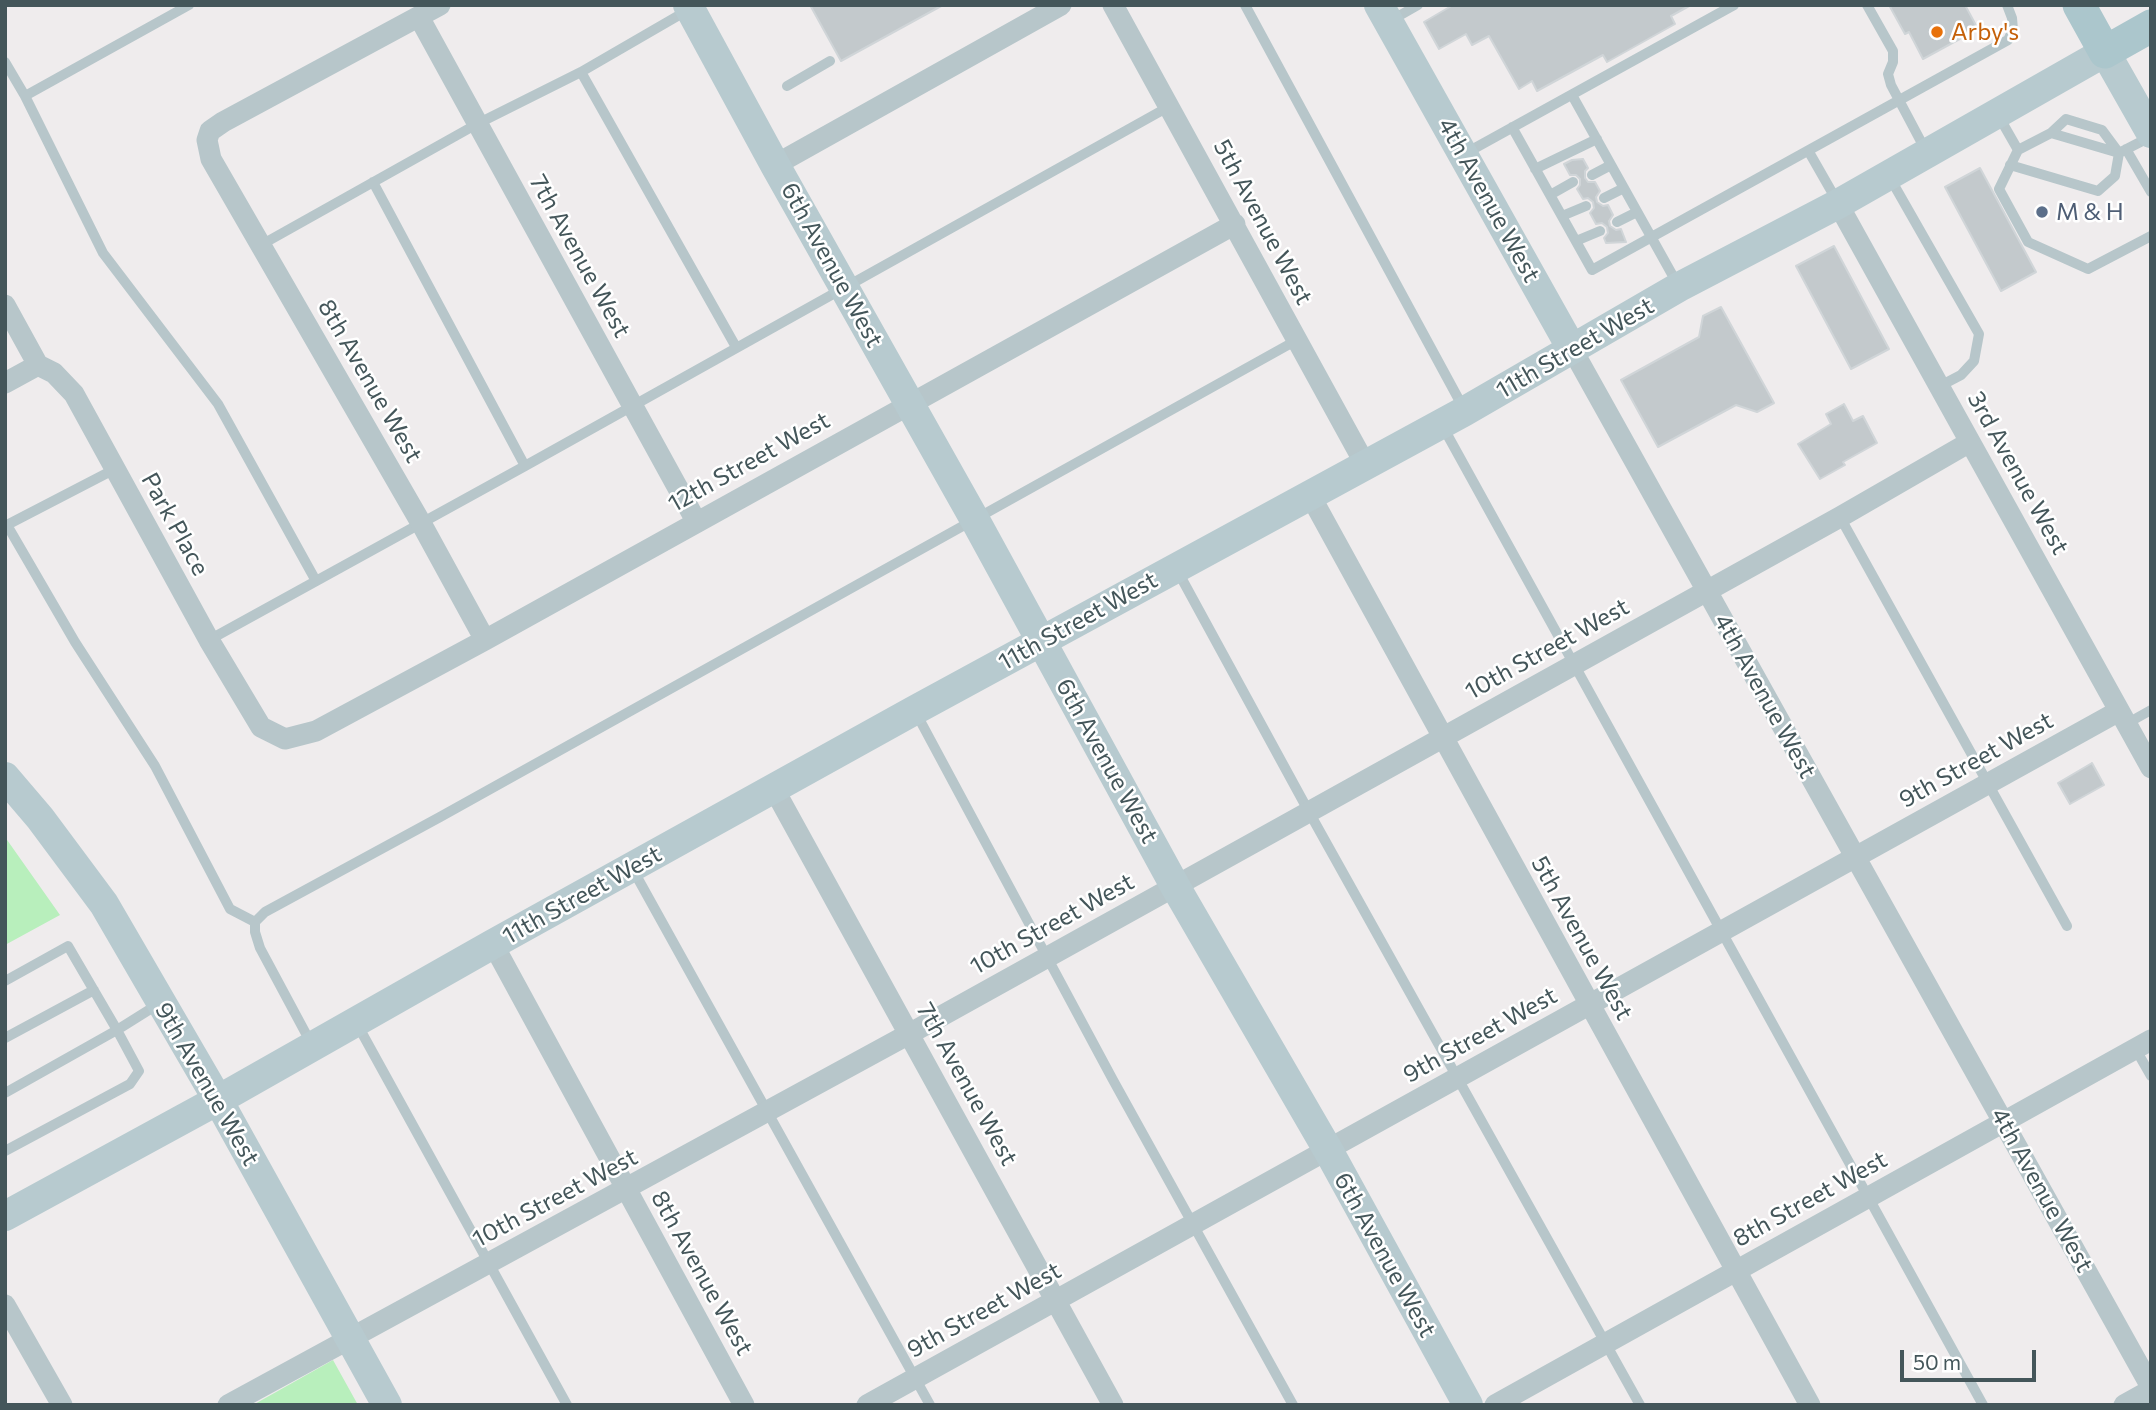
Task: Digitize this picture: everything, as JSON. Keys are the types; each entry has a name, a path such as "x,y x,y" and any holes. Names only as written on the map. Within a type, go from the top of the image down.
{"main road":[{"path":"2079,5 2105,52"},
{"name":"11th Street West","path":"2105,52 2151,26"}],"street":[{"path":"419,17 440,5"},
{"path":"775,165 1061,5"},
{"name":"5th Avenue West","path":"1113,5 1365,464"},
{"name":"6th Avenue West","path":"689,7 1175,886 1328,1150 1468,1405"},
{"name":"4th Avenue West","path":"1383,13 2004,1121 2151,1389"},
{"name":"7th Avenue West","path":"419,17 696,521"},
{"name":"8th Avenue West","path":"419,17 223,122 210,131 207,140 208,149 261,245 485,640"},
{"path":"2105,52 2151,135"},
{"name":"11th Street West","path":"5,1216 218,1100 915,710 1453,417 1679,287 1889,176 2105,52"},
{"name":"3rd Avenue West","path":"1838,204 2151,768"},
{"name":"12th Street West","path":"285,739 316,731 485,640 1235,224"},
{"path":"5,305 38,365 5,383"},
{"name":"Park Place","path":"38,365 54,373 74,394 209,640 261,727 285,739"},
{"name":"10th Street West","path":"228,1405 909,1034 1840,517 1970,442"},
{"name":"5th Avenue West","path":"1310,495 1810,1405"},
{"name":"9th Street West","path":"867,1405 1855,857 2122,717"},
{"name":"9th Avenue West","path":"5,777 40,818 104,904 218,1100 387,1405"},
{"name":"7th Avenue West","path":"774,789 1113,1405"},
{"name":"8th Avenue West","path":"493,944 744,1405"},
{"name":"8th Street West","path":"1495,1405 2143,1044"},
{"path":"5,1305 62,1405"},
{"path":"2124,1405 2151,1389"}],"lane":[{"path":"25,96 189,5"},
{"path":"1245,5 1453,417 1574,665 1983,1405"},
{"path":"1383,13 1418,5"},
{"path":"1463,155 1734,5"},
{"path":"1867,5 1893,51 1893,62 1888,75 1898,102 1927,153"},
{"path":"1512,127 1592,270 2008,40 2013,30 2007,5"},
{"path":"261,245 477,124 581,72 689,7"},
{"path":"788,86 830,61"},
{"path":"5,62 25,96 103,253 218,404 316,581"},
{"path":"581,72 736,347"},
{"path":"1572,95 1679,287"},
{"path":"209,640 1170,106"},
{"path":"1997,114 2018,150"},
{"path":"2151,192 2122,151 2102,130 2066,118 2051,133 2018,150 1999,189 2028,242 2088,269 2151,236"},
{"path":"2051,133 2122,151 2151,135"},
{"path":"1535,169 1597,139"},
{"path":"2010,165 2098,191 2115,176 2122,151"},
{"path":"1809,152 1838,204"},
{"path":"1592,175 1611,165"},
{"path":"1889,176 1979,334 1974,361 1961,375 1940,386"},
{"path":"373,182 525,466"},
{"path":"1550,195 1573,182"},
{"path":"1604,198 1624,188"},
{"path":"1562,216 1586,206"},
{"path":"1617,222 1637,212"},
{"path":"1576,241 1600,231"},
{"path":"313,1047 260,948 255,922 265,912 1297,340"},
{"path":"115,470 6,525 75,642 155,766 230,909 255,922"},
{"path":"1840,517 2067,926"},
{"path":"1175,567 1640,1405"},
{"path":"915,710 1046,957 1293,1405"},
{"path":"2122,717 2151,710"},
{"path":"632,867 930,1405"},
{"path":"5,981 68,946 139,1071 130,1084 5,1151"},
{"path":"5,1038 94,990"},
{"path":"5,1093 160,1003"},
{"path":"356,1023 567,1405"},
{"path":"2143,1044 2151,1076"}],"green space":[{"path":"5,837 60,915 5,945"},
{"path":"333,1360 358,1405 253,1405"}],"building":[{"path":"810,5 943,5 841,61"},
{"path":"1453,5 1691,5 1671,16 1675,24 1607,62 1603,55 1537,91 1532,81 1519,89 1489,36 1472,45 1466,34 1439,49 1424,22"},
{"path":"1889,5 1965,5 1978,29 1923,59 1909,32 1905,34"},
{"path":"1583,159 1588,168 1585,178 1588,182 1595,182 1600,191 1596,197 1597,202 1603,206 1608,205 1613,215 1609,221 1610,226 1616,230 1621,229 1626,242 1606,243 1604,238 1608,233 1607,227 1602,223 1596,224 1590,213 1594,208 1593,202 1588,198 1583,199 1577,189 1580,179 1576,175 1570,175 1564,164"},
{"path":"1980,168 2036,272 2001,291 1945,187"},
{"path":"1834,246 1889,349 1851,369 1796,266"},
{"path":"1721,307 1774,403 1757,412 1736,405 1658,447 1621,380 1699,337 1703,316"},
{"path":"1844,404 1853,421 1863,416 1877,443 1820,479 1798,444 1831,424 1826,414"},
{"path":"2092,763 2104,785 2070,804 2058,783"}],"place":[{"name":"Arby's","path":"1937,32"},
{"name":"M & H","path":"2042,212"}]}
